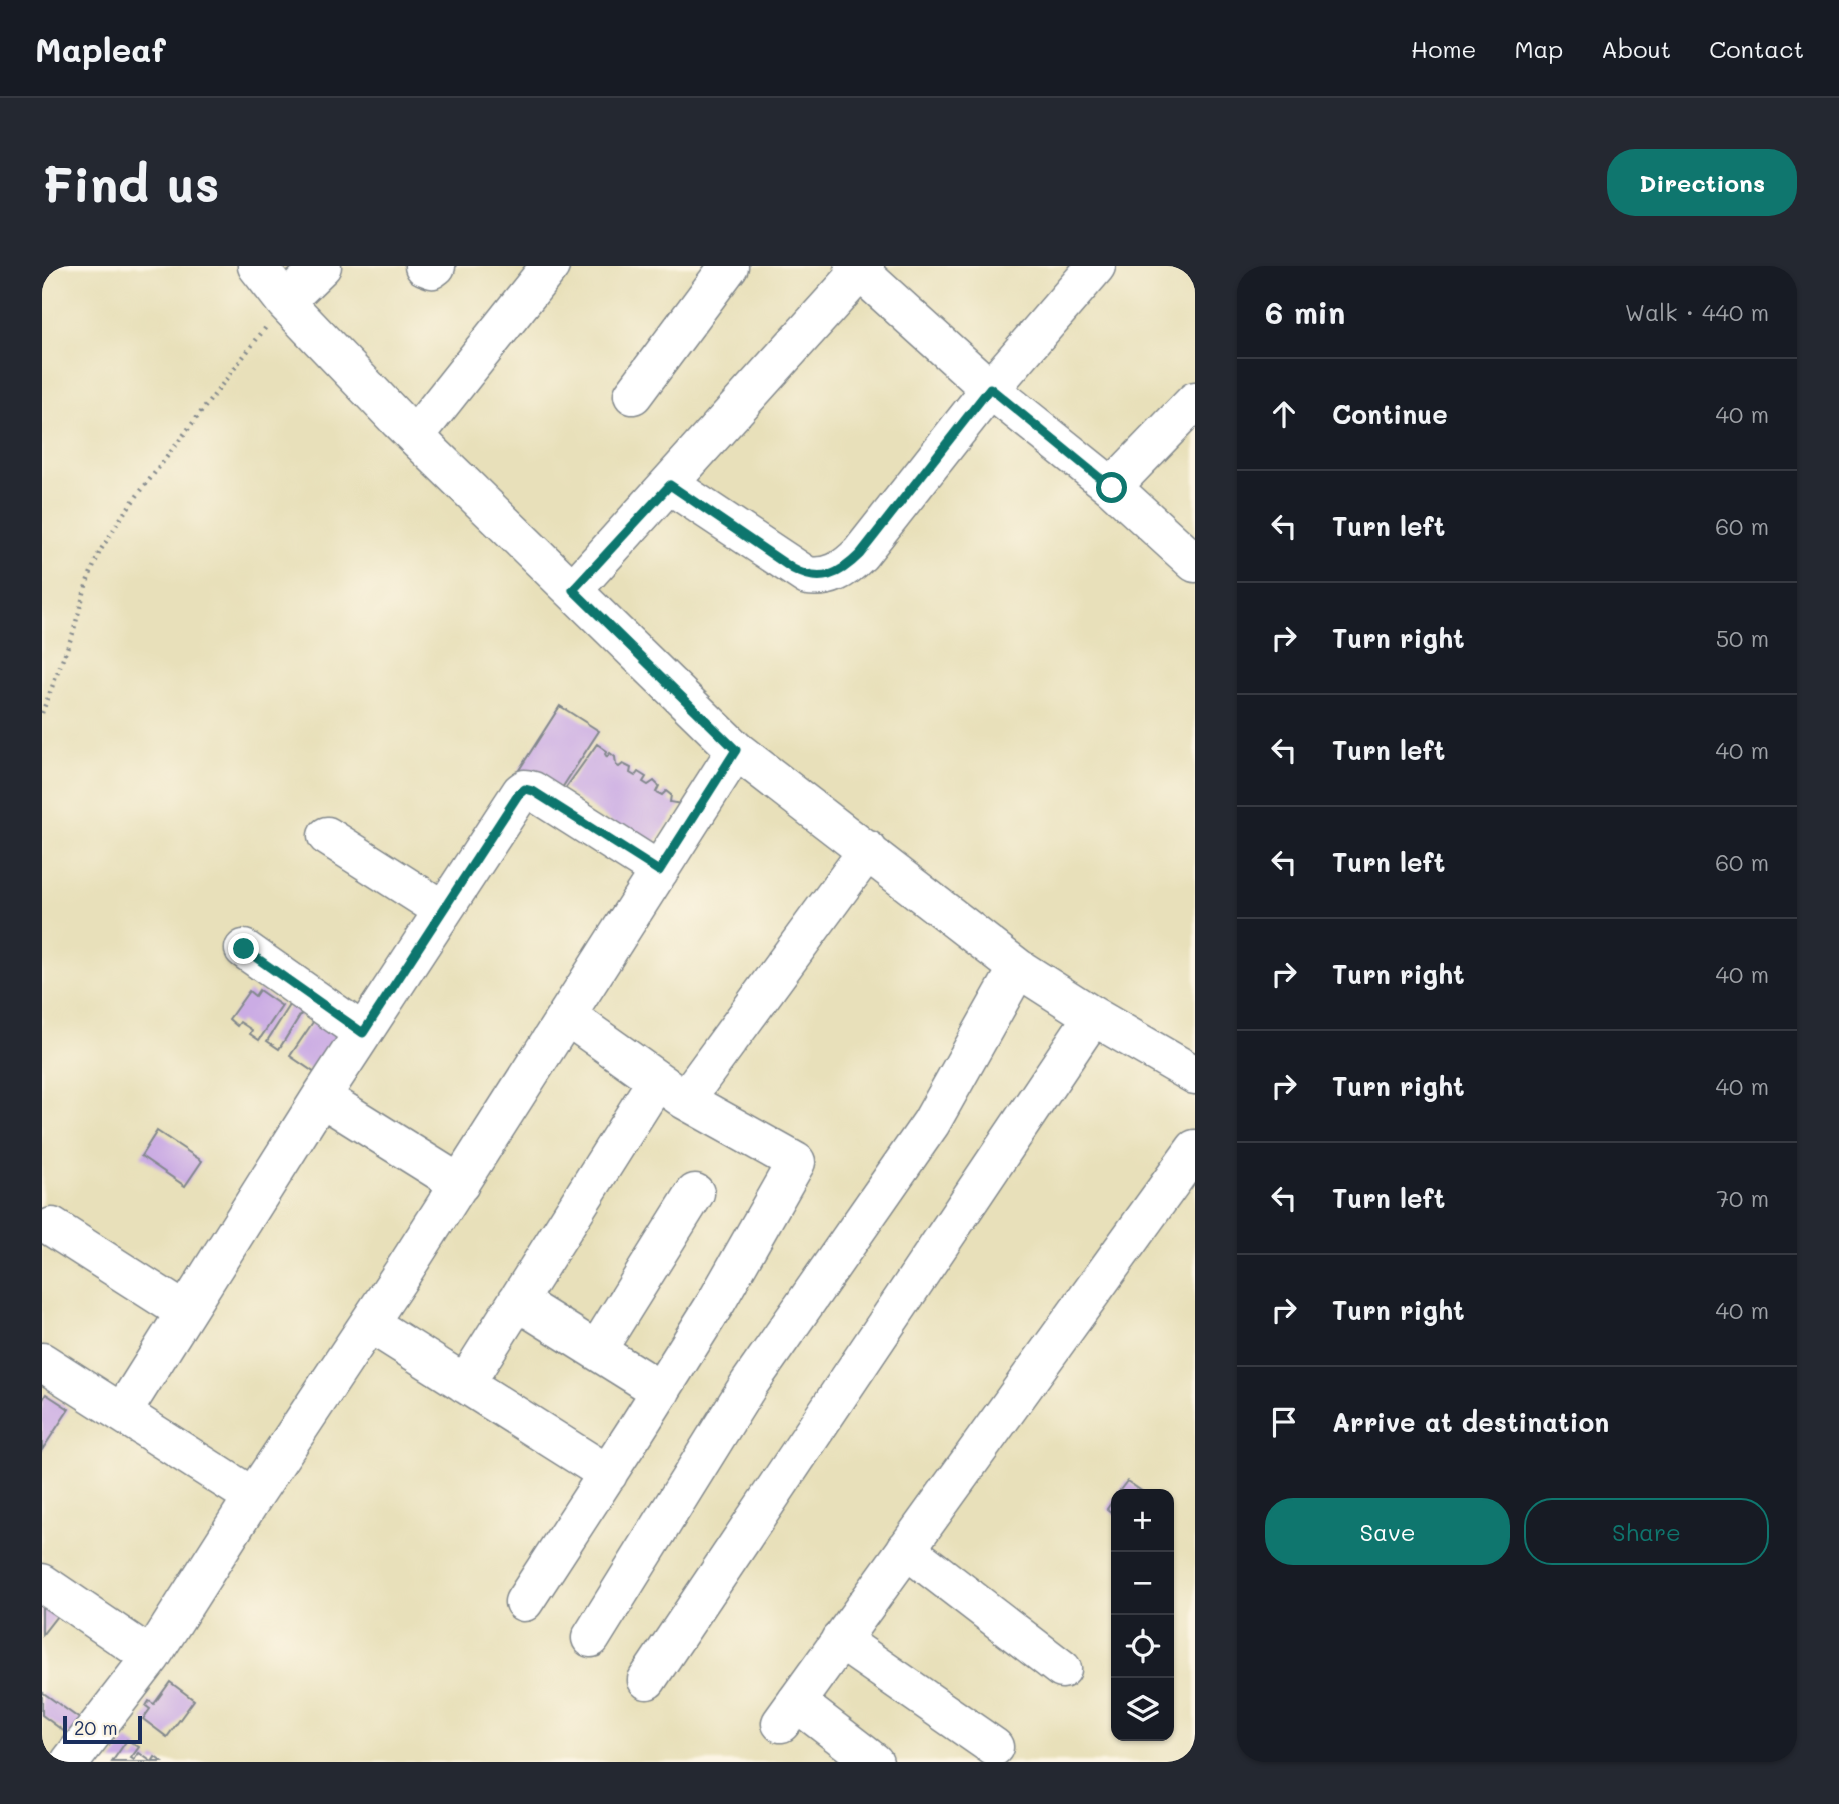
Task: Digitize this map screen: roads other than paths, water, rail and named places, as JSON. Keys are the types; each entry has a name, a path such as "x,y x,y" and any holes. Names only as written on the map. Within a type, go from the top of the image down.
{"street":[{"path":"257,266 285,302 415,436 736,750 1018,968 1093,1016 1195,1075"},
{"path":"285,302 322,266"},
{"path":"424,266 432,269 436,266"},
{"path":"415,436 550,266"},
{"path":"633,395 729,266"},
{"path":"670,485 793,569 807,576 830,575 841,571 860,554 990,388 1096,266"},
{"path":"573,590 670,485 859,268 990,388 1112,488 1195,563"},
{"path":"1112,488 1195,401"},
{"path":"70,1762 151,1657 253,1497 460,1184 736,750"},
{"path":"122,1413 321,1097 518,795 525,789 533,791 659,871"},
{"path":"327,836 443,910"},
{"path":"465,1384 517,1301 671,1090 868,850"},
{"path":"244,949 363,1033"},
{"path":"591,1638 750,1384 931,1123 1018,968"},
{"path":"524,1602 717,1301 796,1162 671,1090 567,1016"},
{"path":"647,1680 1093,1016"},
{"path":"321,1097 460,1184"},
{"path":"874,1762 788,1712 1195,1149"},
{"path":"597,1350 695,1193"},
{"path":"52,1227 185,1312"},
{"path":"517,1301 661,1391"},
{"path":"369,1323 608,1474"},
{"path":"42,1362 253,1497"},
{"path":"906,1549 1062,1669"},
{"path":"42,1583 151,1657"},
{"path":"841,1640 993,1746"}]}
